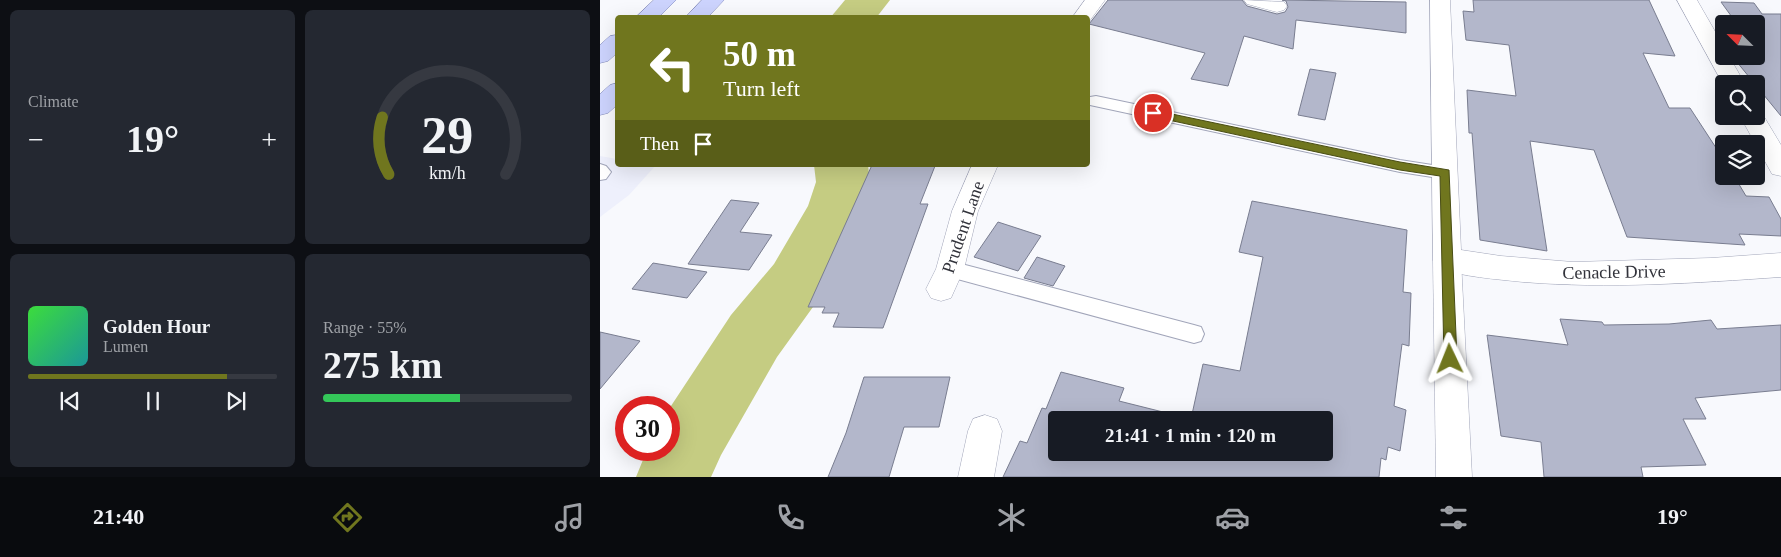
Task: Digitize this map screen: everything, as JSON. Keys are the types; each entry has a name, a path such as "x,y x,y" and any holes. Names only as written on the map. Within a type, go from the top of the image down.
{"main road":[{"path":"648,15 666,0"},
{"path":"698,15 713,0"},
{"path":"600,56 615,44"},
{"path":"600,107 615,93"}],"street":[{"path":"1084,15 1095,0"},
{"path":"1254,0 1277,6"},
{"path":"1440,0 1454,477"},
{"path":"1687,0 1729,75"},
{"path":"1757,125 1781,167"},
{"name":"Prudent Lane","path":"945,279 965,211 984,167"},
{"name":"Cenacle Drive","path":"1447,260 1501,268 1573,274 1711,270 1781,265"},
{"path":"976,477 985,431"}],"lane":[{"path":"1096,101 1400,166 1445,173"},
{"path":"600,170 602,172 600,174"},
{"path":"945,279 1194,334"}],"shaded area":[{"path":"600,156 615,159 615,167 654,167 629,195 600,217"}],"building":[{"path":"1108,0 1242,0 1247,6 1277,14 1285,12 1288,7 1286,1 1282,0 1406,2 1406,33 1296,20 1293,49 1244,36 1228,86 1191,79 1205,53 1090,23"},
{"path":"1473,0 1649,0 1675,56 1643,53 1669,108 1690,108 1715,146 1715,185 1739,185 1746,196 1769,197 1781,219 1781,236 1739,234 1745,245 1627,237 1594,150 1530,141 1547,251 1480,240 1472,133 1469,133 1467,90 1516,96 1509,45 1466,40 1463,11 1474,12"},
{"path":"1721,2 1754,3 1762,14 1781,14 1781,116 1765,96 1765,75 1748,75 1739,65 1765,65 1765,15 1730,15"},
{"path":"1310,69 1336,73 1325,120 1298,115"},
{"path":"871,167 935,167 920,204 928,204 883,328 833,327 839,313 822,313 825,307 808,307"},
{"path":"731,200 759,203 740,232 772,235 749,270 688,264"},
{"path":"1252,201 1407,230 1403,292 1411,293 1409,346 1402,344 1394,406 1406,410 1400,451 1388,447 1386,460 1381,458 1379,477 1003,477 1020,441 1027,443 1042,408 1046,409 1061,372 1124,388 1119,401 1159,411 1048,411 1048,461 1333,461 1333,411 1193,411 1203,364 1240,371 1263,257 1239,252"},
{"path":"998,222 1041,236 1018,271 974,257"},
{"path":"1037,257 1065,266 1053,286 1024,278"},
{"path":"653,263 707,272 687,298 632,289"},
{"path":"1560,319 1602,322 1604,325 1669,324 1711,320 1717,329 1781,325 1781,390 1695,398 1706,419 1683,419 1706,465 1641,467 1643,477 1544,477 1541,442 1501,436 1487,335 1568,345"},
{"path":"600,332 640,341 600,389"},
{"path":"864,377 950,377 939,427 904,427 889,477 828,477 846,433"}],"waterway":[{"path":"855,15 869,0"},
{"path":"673,477 696,430 754,336 796,282 835,209 843,182 841,167"}],"route":[{"path":"1153,113 1400,166 1445,173 1450,359"}]}
